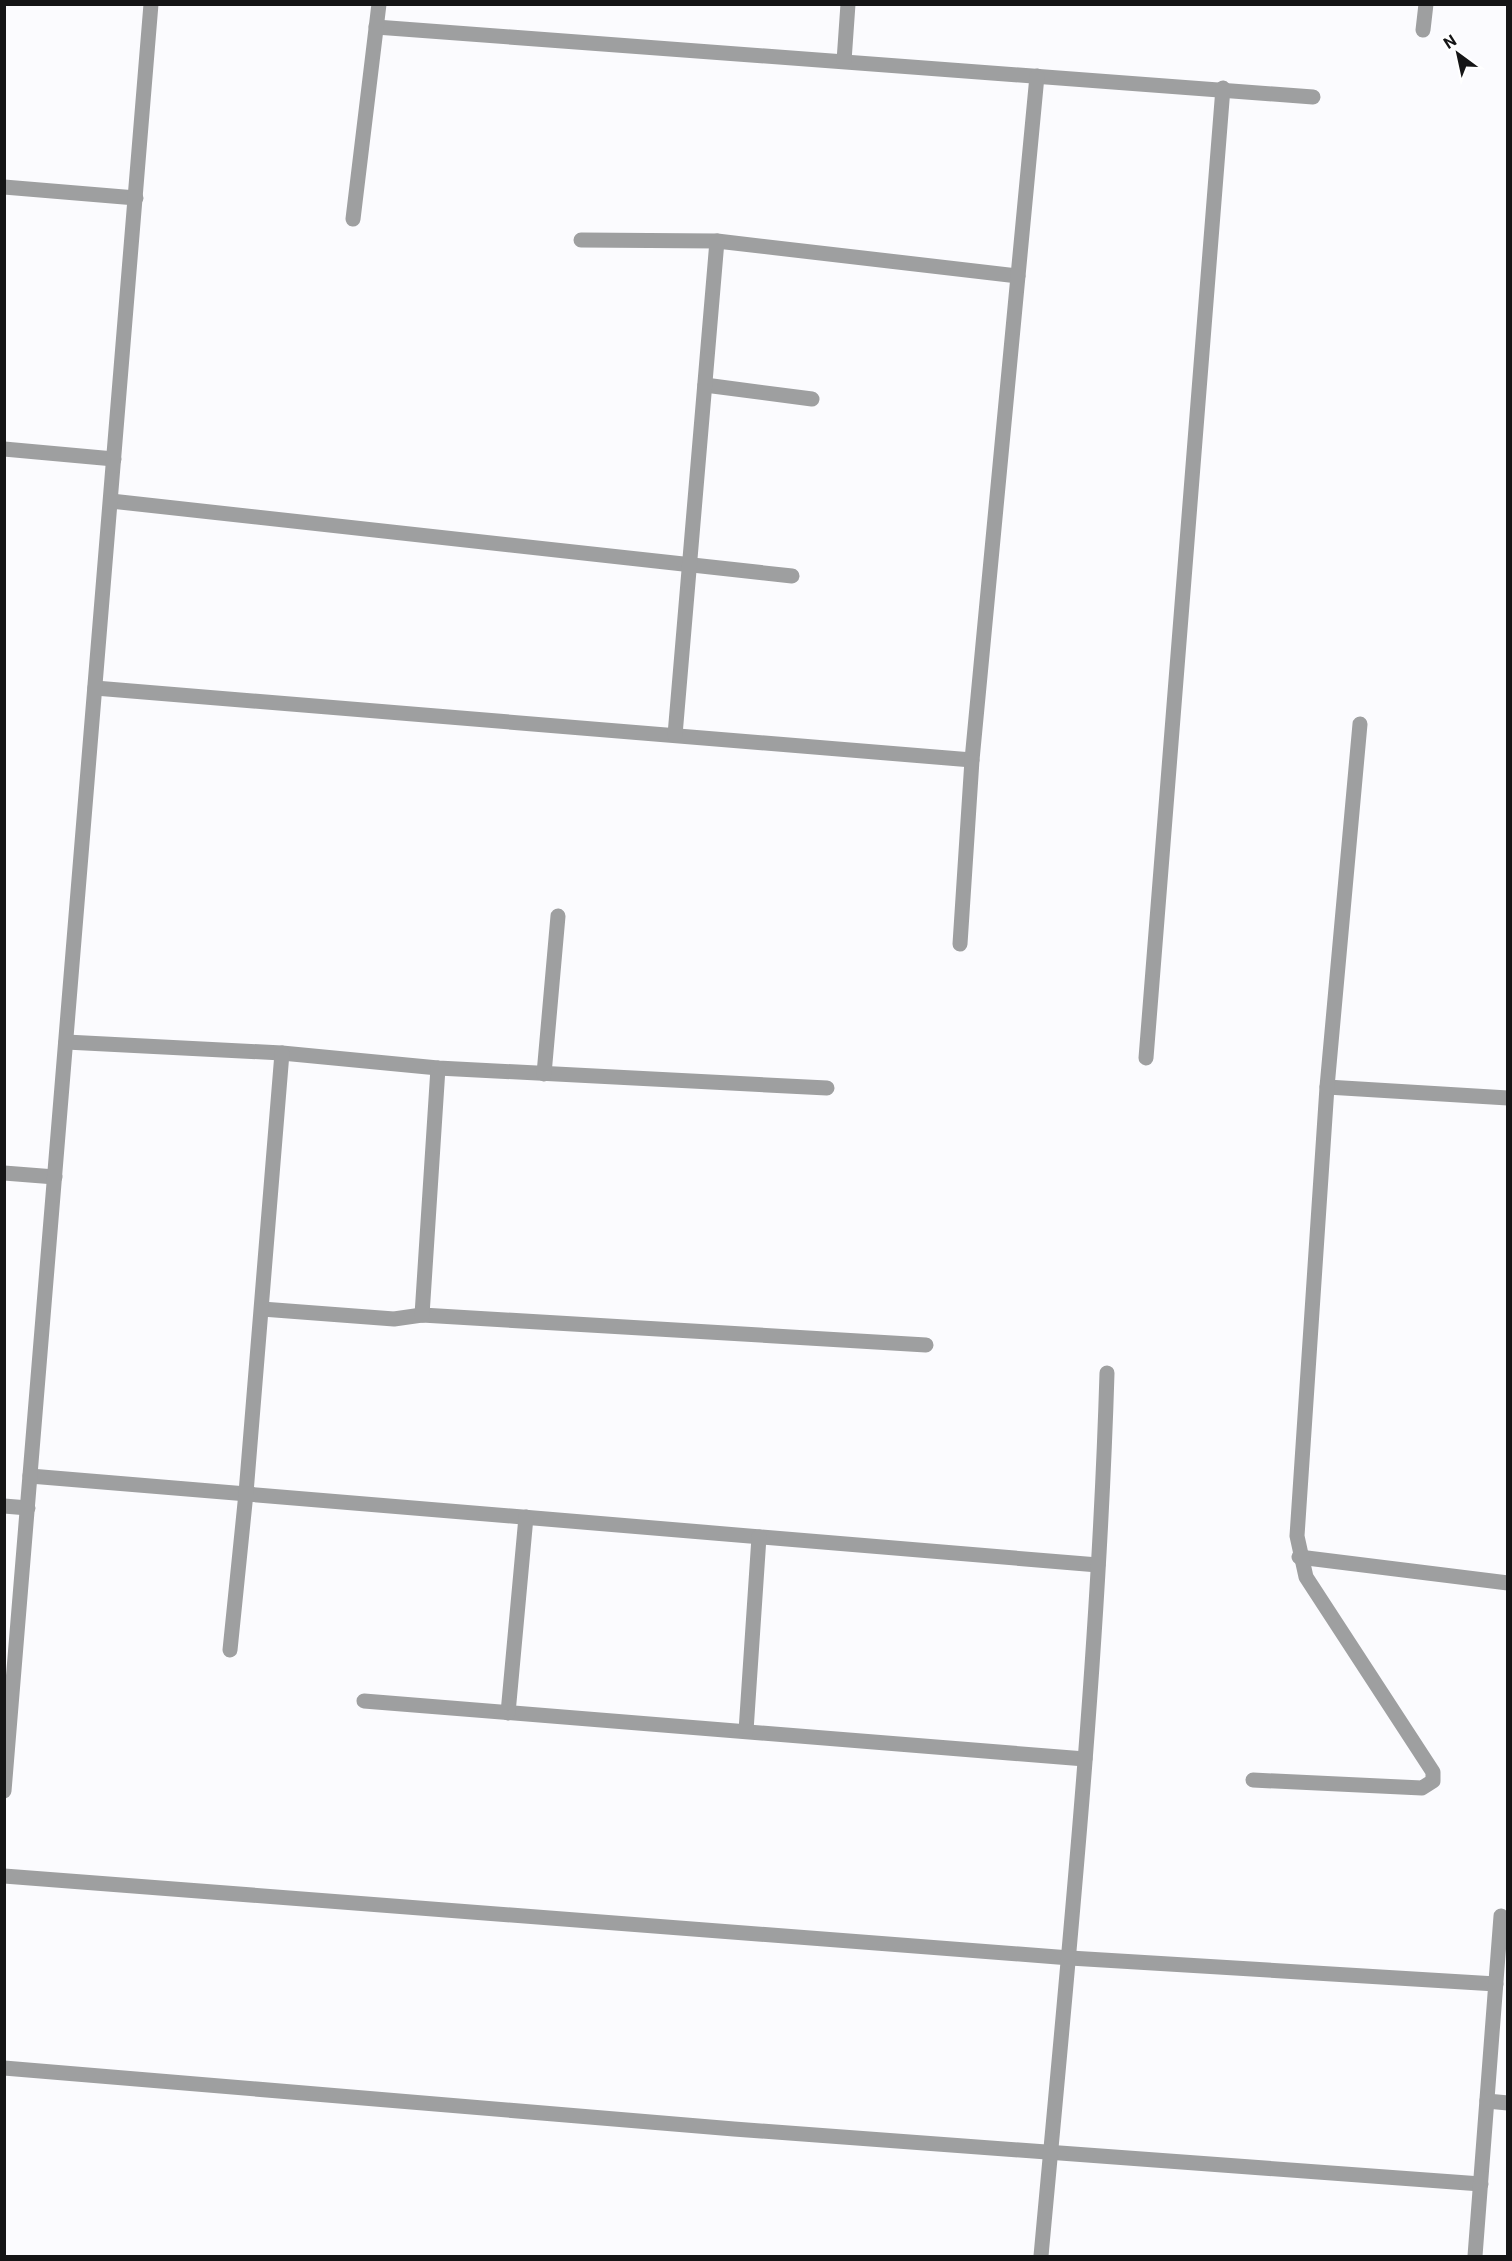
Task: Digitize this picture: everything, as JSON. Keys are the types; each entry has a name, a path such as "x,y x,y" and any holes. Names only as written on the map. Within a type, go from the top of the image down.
{"street":[{"path":"4,1791 151,4"},
{"path":"353,219 379,4"},
{"path":"844,62 848,4"},
{"path":"1423,30 1426,4"},
{"path":"376,27 1223,88 1313,97"},
{"path":"960,944 972,760 1037,76"},
{"path":"1146,1058 1223,88"},
{"path":"4,188 136,198"},
{"path":"581,240 717,242 1018,276"},
{"path":"675,735 717,242"},
{"path":"705,385 812,399"},
{"path":"4,449 114,459"},
{"path":"111,501 792,576"},
{"path":"95,688 972,760"},
{"path":"1253,1780 1422,1788 1433,1781 1433,1772 1306,1577 1299,1557 1297,1536 1327,1086 1360,724"},
{"path":"544,1074 558,916"},
{"path":"66,1042 282,1053 438,1068 827,1088"},
{"path":"230,1650 246,1493 282,1053"},
{"path":"422,1315 438,1068"},
{"path":"1327,1086 1508,1098"},
{"path":"4,1173 55,1177"},
{"path":"262,1309 394,1319 422,1315 926,1345"},
{"path":"1041,2256 1070,1958 1098,1565 1107,1373"},
{"path":"30,1476 1098,1565"},
{"path":"4,1506 28,1508"},
{"path":"508,1713 526,1517"},
{"path":"746,1731 759,1537"},
{"path":"1299,1557 1508,1583"},
{"path":"364,1701 1084,1759"},
{"path":"4,1876 1070,1958 1496,1984"},
{"path":"1475,2256 1501,1916"},
{"path":"4,2068 722,2128 1481,2184"},
{"path":"1487,2101 1508,2103"}]}
